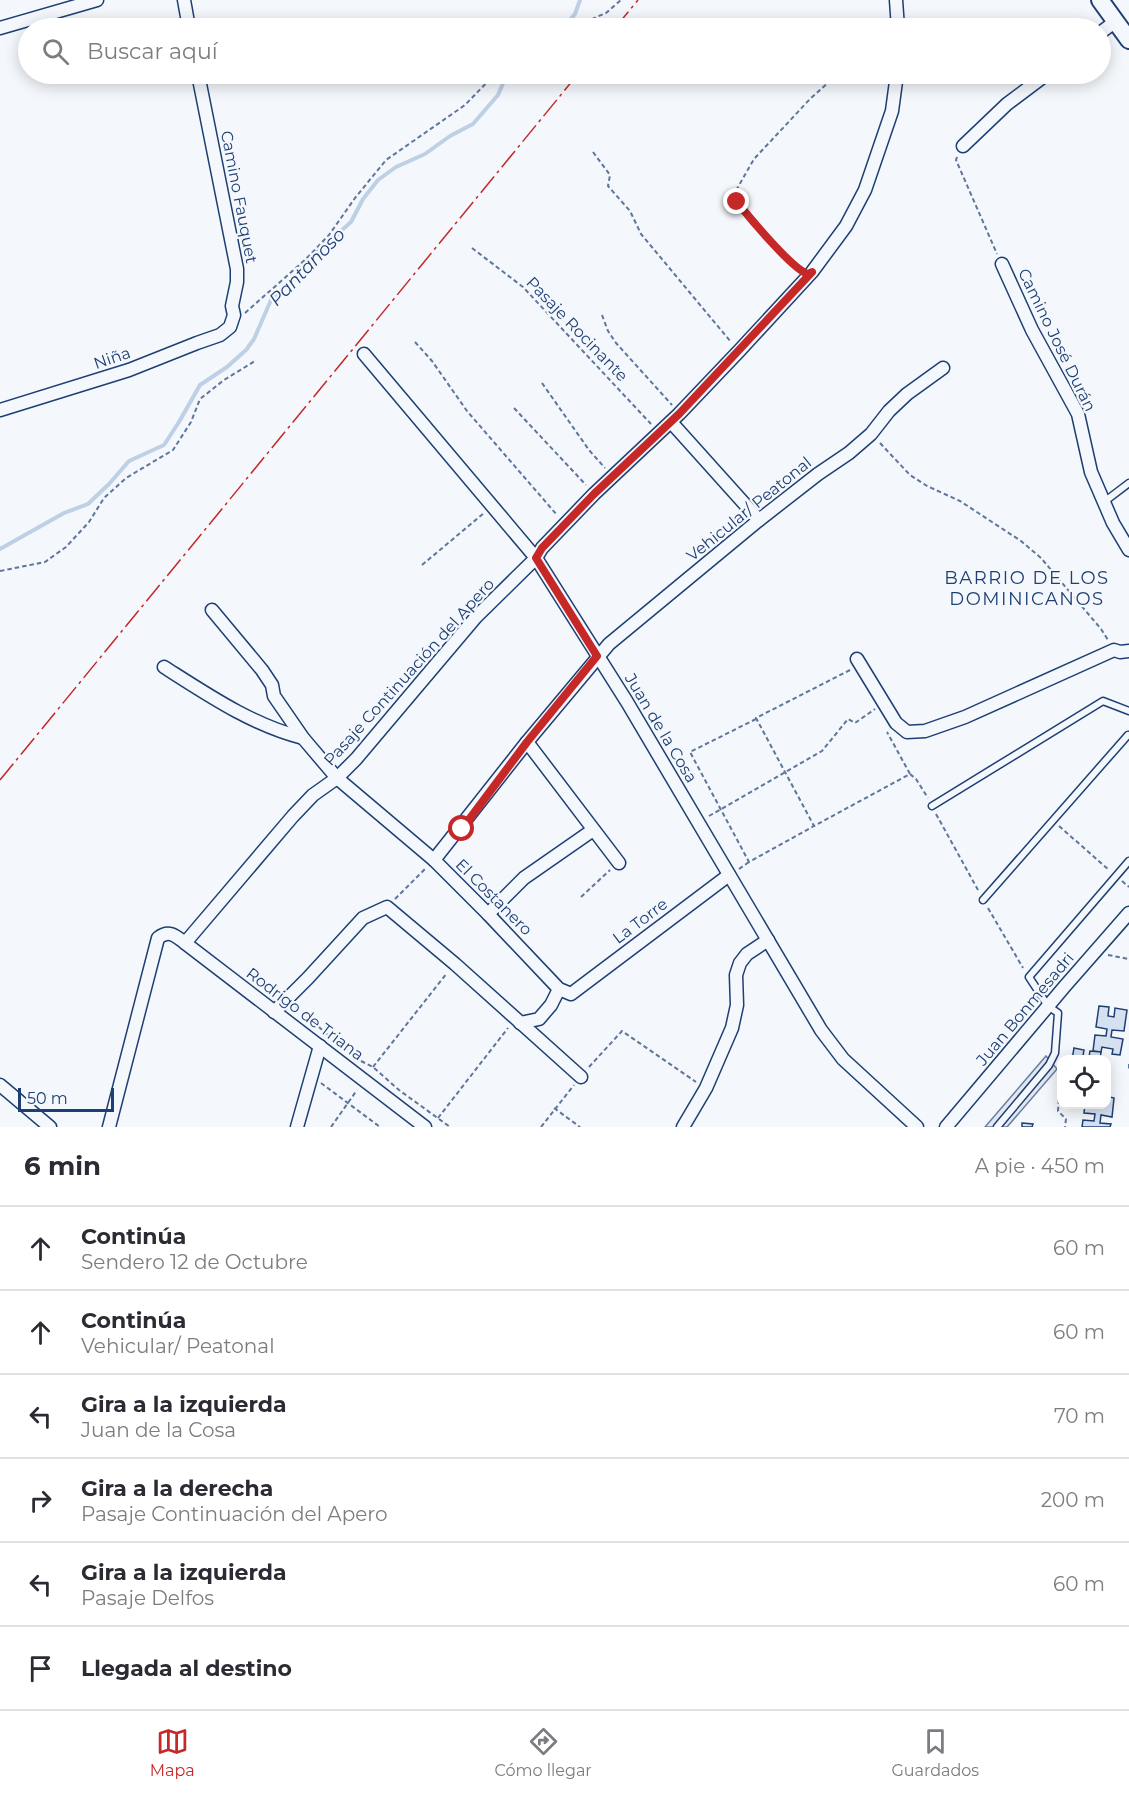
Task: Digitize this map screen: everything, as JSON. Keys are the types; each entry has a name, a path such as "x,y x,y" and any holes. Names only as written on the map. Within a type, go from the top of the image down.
{"street":[{"path":"35,18 97,0"},
{"path":"184,0 187,18"},
{"path":"896,0 897,18"},
{"path":"1100,0 1129,40"},
{"path":"1111,25 1116,21"},
{"path":"0,28 18,23"},
{"name":"Camino Fauquet","path":"200,84 237,269 232,306 234,315 230,327"},
{"name":"Pasaje Continuación del Apero","path":"185,943 293,816 313,795 337,778 356,759 476,617 536,558 542,548 594,494 675,418 812,272 846,226 865,190 892,111 896,84"},
{"path":"963,146 1007,104 1034,84"},
{"name":"Camino José Durán","path":"1002,264 1032,330 1078,414 1091,472 1113,523 1129,550"},
{"name":"Niña","path":"0,410 129,370 220,335 230,327"},
{"name":"Juan de la Cosa","path":"364,354 536,558 627,702 821,1030 843,1059 917,1127"},
{"name":"Vehicular/ Peatonal","path":"434,861 527,742 609,644 759,520 849,453 871,434 889,411 908,393 944,368"},
{"path":"675,418 759,520"},
{"path":"212,610 272,685 274,696 303,738 337,778"},
{"path":"855,663 896,723 907,732 925,730 965,717 1114,651 1129,651"},
{"path":"164,668 238,713 281,733 303,738"},
{"path":"527,742 619,862"},
{"name":"El Costanero","path":"337,778 434,861 565,991"},
{"path":"488,914 524,878 593,830"},
{"name":"La Torre","path":"565,991 729,875"},
{"path":"274,1012 363,918 387,907 455,964 581,1077"},
{"name":"Juan Bonmesadri","path":"946,1127 1129,913"},
{"name":"Rodrigo de Triana","path":"109,1127 158,938 163,934 172,934 185,943 425,1127"},
{"path":"683,1127 706,1088 735,1016 738,969 747,954 768,940"},
{"path":"518,1021 539,1019 565,991"},
{"path":"539,1019 548,1048"},
{"path":"297,1127 320,1046"},
{"path":"0,1085 50,1127"}],"lane":[{"path":"1104,502 1129,483"},
{"path":"932,806 1102,701 1129,711"},
{"path":"983,900 1129,735"},
{"path":"997,1127 1049,1065 1055,1053 1058,1013 1048,1006 1029,977 1129,861"}],"path":[{"path":"594,18 606,13 621,0"},
{"path":"230,327 306,259 329,235 386,160 465,105 485,84"},
{"path":"812,272 803,273 791,263 744,211 734,194 754,159 827,84"},
{"name":"Camino José Durán","path":"963,146 956,160 1002,264"},
{"path":"593,152 610,175 608,186 630,211 641,234 739,351"},
{"name":"Pasaje Rocinante","path":"472,248 523,287 659,433"},
{"path":"602,315 616,343 675,418"},
{"path":"415,342 432,360 467,411 564,524"},
{"path":"0,571 45,562 66,547 89,522 104,498 126,478 173,450 191,422 200,399 224,380 255,361"},
{"path":"542,383 589,450 613,477"},
{"path":"514,408 594,494"},
{"path":"871,434 910,475 927,486 960,501 1021,541 1041,558 1101,628 1114,651"},
{"path":"422,566 492,506"},
{"path":"855,663 690,752 749,862 910,774"},
{"path":"699,822 822,751 848,719 855,723 875,709 879,717"},
{"path":"756,718 814,826"},
{"path":"883,725 910,774 916,779 932,806"},
{"path":"1053,821 1129,887"},
{"path":"387,907 434,861"},
{"path":"581,897 619,862"},
{"path":"1098,948 1109,956 1129,959"},
{"path":"373,1067 455,964"},
{"path":"287,1000 335,1042"},
{"path":"438,1118 518,1021"},
{"path":"541,1127 554,1108 622,1031 706,1088"},
{"path":"362,1061 373,1067 399,1090 450,1127"},
{"path":"1129,1064 1129,1071"},
{"path":"311,1076 380,1127"},
{"path":"331,1127 365,1081"},
{"path":"554,1108 580,1127"},
{"path":"1058,1109 1066,1119 1065,1127"}],"shaded area":[{"path":"1046,1056 1057,1069 1007,1127 985,1127"}],"building":[{"path":"1099,1006 1109,1007 1108,1016 1114,1017 1115,1008 1127,1010 1124,1031 1112,1030 1111,1037 1123,1039 1120,1055 1112,1054 1113,1049 1102,1047 1101,1052 1093,1051 1095,1035 1106,1036 1107,1029 1096,1027"},
{"path":"1074,1048 1084,1050 1083,1055 1073,1055"},
{"path":"1090,1051 1101,1052 1101,1055 1089,1055"},
{"path":"1111,1097 1114,1098 1112,1117 1101,1115 1100,1123 1111,1124 1110,1127 1082,1127 1083,1120 1094,1121 1095,1114 1084,1113 1084,1109 1111,1109"},
{"path":"1022,1123 1033,1124 1032,1127 1022,1127"}],"waterway":[{"name":"Pantanoso","path":"572,18 580,0"},
{"name":"Pantanoso","path":"0,549 64,513 88,504 129,461 164,445 200,385 227,367 246,350 254,339 271,300 294,278 307,261 351,222 363,199 378,180 396,167 425,154 450,136 473,124 498,95 503,84"}],"power":[{"path":"623,18 638,0"},
{"path":"0,780 570,84"}],"district":[{"name":"BARRIO DE LOS DOMINICANOS","path":"1027,588"}],"route":[{"path":"462,829 527,742 597,656 536,558 542,548 594,494 679,414 812,272 803,273 791,263 737,202"}]}
